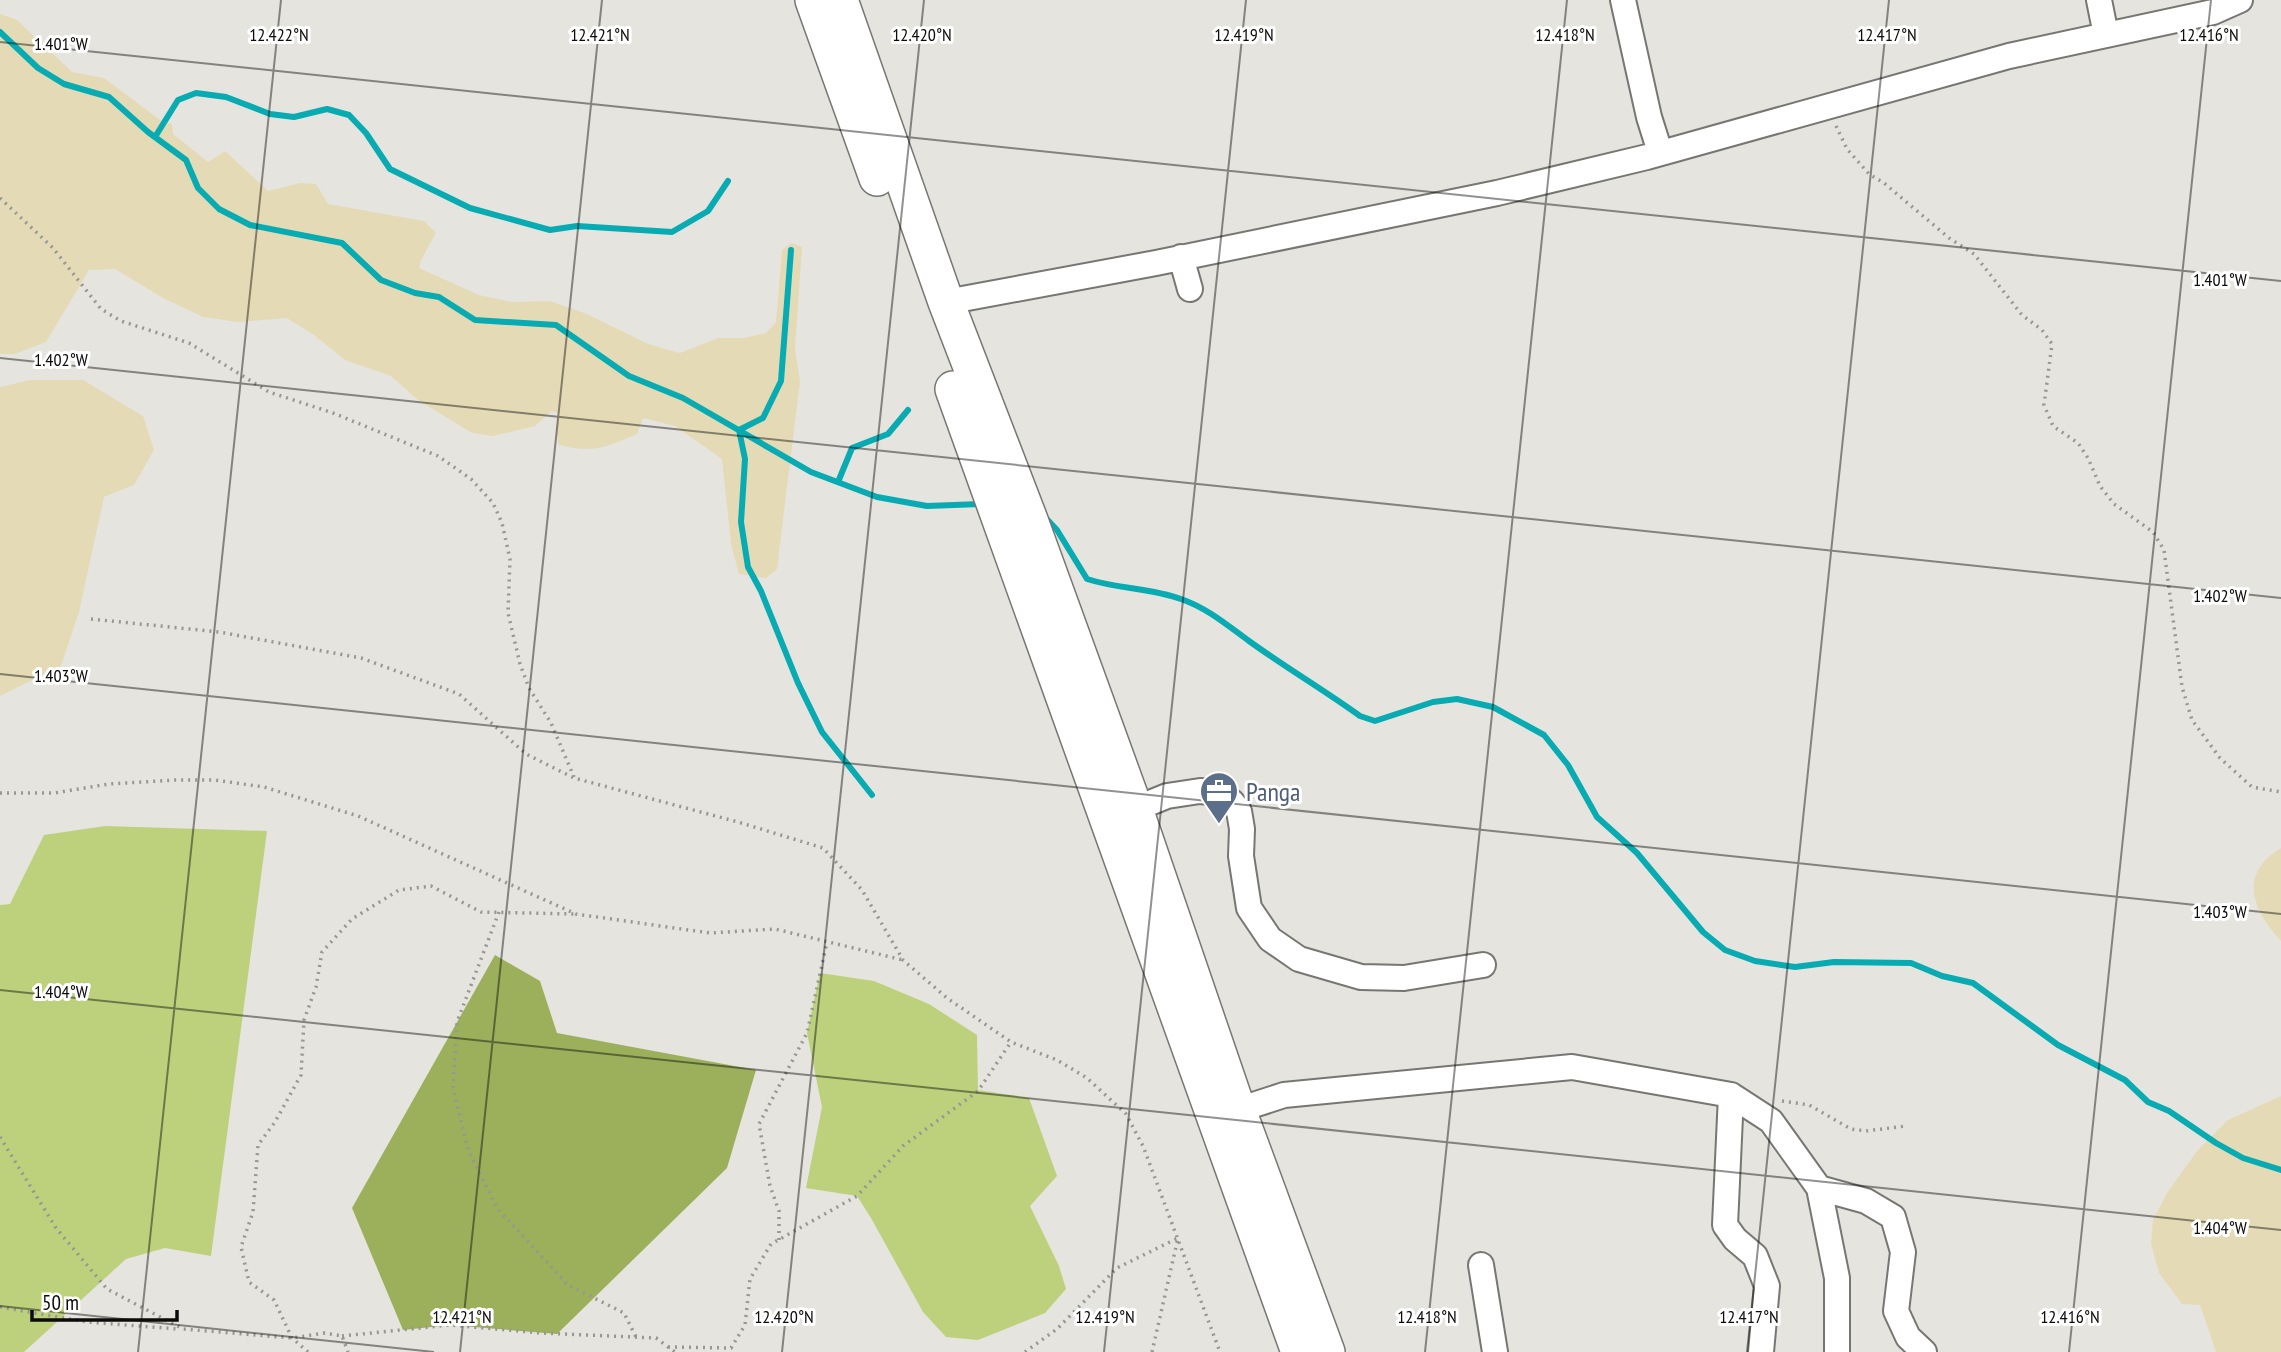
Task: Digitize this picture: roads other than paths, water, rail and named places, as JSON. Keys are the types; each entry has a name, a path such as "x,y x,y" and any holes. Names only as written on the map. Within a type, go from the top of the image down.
{"highway":[{"path":"813,0 1300,1352"},
{"path":"840,0 946,302 1030,520 1135,809 1238,1110 1327,1352"}],"street":[{"path":"1623,0 1649,117 1660,152"},
{"path":"2099,0 2106,35"},
{"path":"946,302 1497,193 1647,157 2009,55 2213,12 2239,0"},
{"path":"1181,257 1189,289"},
{"path":"1135,809 1167,796 1200,791 1220,793 1232,802 1238,811 1242,829 1241,856 1249,908 1270,939 1299,960 1361,977 1404,978 1483,965"},
{"path":"1238,1110 1284,1096 1572,1067 1731,1095 1772,1121 1819,1188 1837,1278 1837,1352"},
{"path":"1731,1095 1725,1225 1735,1239 1755,1256 1767,1286 1761,1352"},
{"path":"1819,1188 1866,1202 1893,1217 1902,1252 1896,1311 1908,1338 1924,1352"},
{"path":"1481,1265 1495,1352"}],"waterway":[{"path":"0,32 38,68 64,84 109,97 148,132 186,160 198,188 219,209 250,225 342,243 381,280 415,293 439,297 475,320 556,325 629,376 683,398 811,472 877,497 927,506 981,504"},
{"path":"155,137 178,100 196,93 226,97 270,114 294,117 327,109 349,115 366,133 390,169 470,208 550,230 577,226 672,232 708,211 728,181"},
{"path":"791,250 781,381 763,418 739,430 745,459 741,522 748,567 761,591 798,683 822,732 872,795"},
{"path":"838,482 852,448 888,434 908,410"},
{"path":"1044,516 1057,530 1087,579 1169,595 1200,607 1360,716 1375,721 1433,702 1457,699 1493,707 1544,735 1568,765 1597,817 1637,853 1703,932 1725,950 1755,961 1795,967 1834,962 1911,963 1942,976 1973,983 2058,1045 2125,1080 2148,1102 2169,1111 2243,1158 2281,1170"}],"place":[{"name":"Panga","path":"1219,825"}]}
